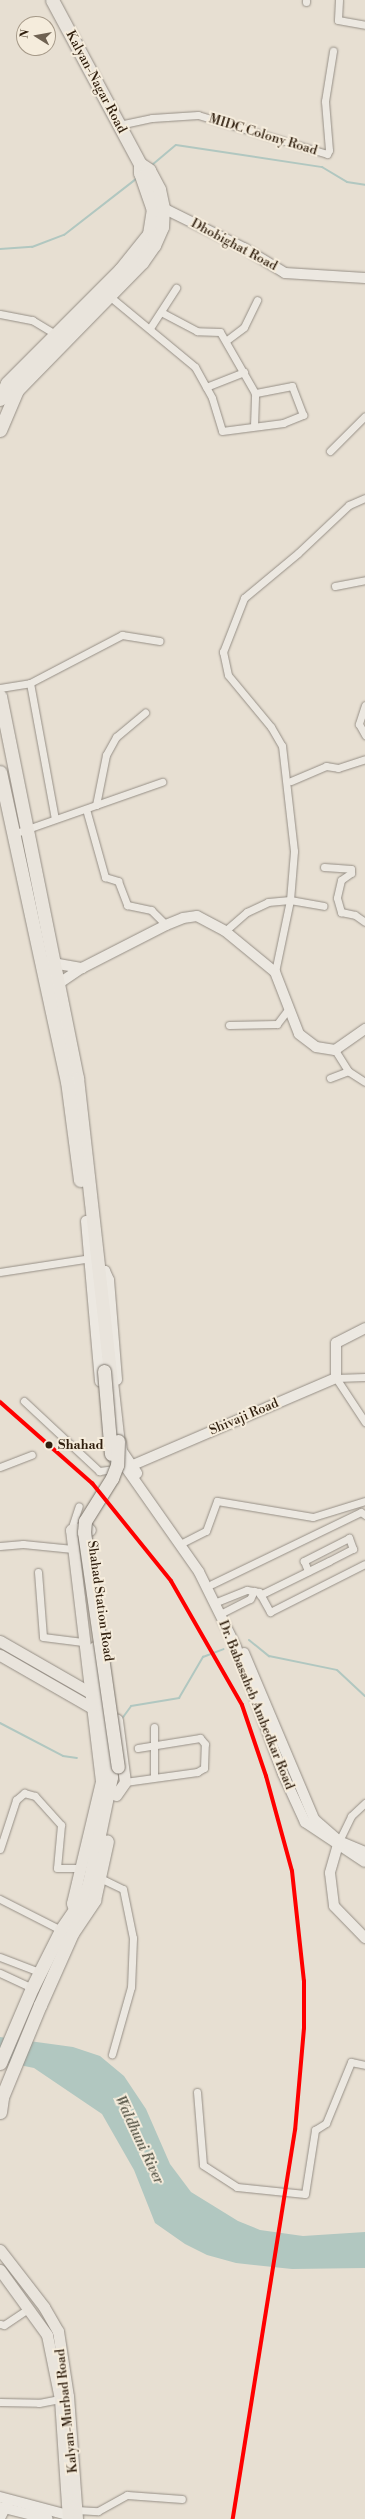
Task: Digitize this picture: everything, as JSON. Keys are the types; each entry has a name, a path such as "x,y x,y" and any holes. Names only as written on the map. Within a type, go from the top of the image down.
{"highway":[{"name":"Kalyan-Nagar Road","path":"52,0 140,164 149,170 158,189 158,209 162,227 154,245 59,336"},
{"path":"0,399 7,383 59,336"},
{"path":"0,430 17,390 59,336"},
{"path":"0,696 4,749 53,988 99,1270 99,1294 111,1460 109,1471 78,1525 118,1779 100,1878 94,1900 79,1912 61,1930 39,1972 0,2063"},
{"path":"0,772 21,831"},
{"path":"80,1149 90,1259 99,1294"},
{"path":"0,2112 1,2096 72,1933 89,1883 118,1779"}],"main road":[{"name":"Dhobighat Road","path":"158,209 244,248 285,273 365,278"},
{"path":"53,988 82,968 166,925 183,918 197,916 225,931 275,972 299,1034 316,1047 335,1050 365,1029"},
{"path":"48,962 82,968"},
{"path":"90,1259 106,1450 130,1467"},
{"path":"99,1270 105,1271 109,1280 122,1451 130,1467"},
{"path":"336,1378 336,1343 365,1328"},
{"name":"Shivaji Road","path":"130,1467 165,1450 336,1378"},
{"name":"Dr. Babasaheb Ambedkar Road","path":"130,1467 212,1584 217,1602"},
{"name":"Shahad Station Road","path":"79,1912 72,1903 79,1868 101,1780 89,1692 73,1549 72,1530 87,1527 90,1530 118,1725 118,1779"},
{"name":"Dr. Babasaheb Ambedkar Road","path":"183,1542 217,1602 241,1652 283,1774 305,1822 365,1862"},
{"path":"0,1641 89,1692"},
{"path":"0,1655 92,1708"},
{"path":"338,1843 330,1873 334,1906 365,1938"},
{"name":"Dr. Babasaheb Ambedkar Road","path":"338,1843 365,1852"},
{"name":"Kalyan-Murbad Road","path":"0,2250 44,2307 58,2331 68,2396 73,2516"},
{"name":"Kalyan-Murbad Road","path":"0,2270 47,2334 60,2399 73,2516"},
{"path":"3,2503 73,2516"},
{"path":"0,2518 3,2503"},
{"path":"3,2503 48,2519"}],"street":[{"path":"339,0 338,20 365,24"},
{"name":"MIDC Colony Road","path":"119,125 152,118 198,115 327,154 329,147 325,101 333,51"},
{"path":"150,328 176,288"},
{"path":"105,293 150,328 195,367 206,387 222,431 283,423 303,415 292,386 255,393"},
{"path":"227,340 244,327 257,300"},
{"path":"161,312 197,332 220,332 227,340 255,393 254,426"},
{"path":"0,314 32,320 59,336"},
{"path":"206,387 244,372"},
{"path":"330,451 365,416"},
{"path":"275,972 290,900 294,832 282,746 271,727 228,675 223,652 244,598 298,553 349,505 365,498"},
{"path":"335,586 365,580"},
{"path":"0,688 30,683 122,635 160,641"},
{"path":"30,683 55,819"},
{"path":"365,705 359,724 365,735"},
{"path":"96,805 106,754 116,737 145,713"},
{"path":"291,781 326,766 338,768 365,759"},
{"path":"21,831 162,782"},
{"path":"86,809 105,877 118,881 127,905 151,910 166,925"},
{"path":"324,867 351,869 351,873 341,880 337,898 341,912 355,916 365,922"},
{"path":"225,931 256,906 290,900 323,906"},
{"path":"229,1025 277,1024 289,1008"},
{"path":"335,1050 348,1071 365,1082"},
{"path":"330,1078 348,1071"},
{"path":"0,1272 90,1259"},
{"name":"Shivaji Road","path":"336,1378 365,1377"},
{"path":"336,1378 365,1422"},
{"path":"24,1400 99,1471 130,1467"},
{"path":"0,1467 32,1455"},
{"path":"183,1542 208,1529 217,1501 313,1517 365,1501"},
{"path":"72,1530 80,1506"},
{"path":"212,1584 361,1512 365,1515"},
{"path":"222,1613 250,1599 257,1593 308,1571 353,1549 349,1538 304,1561 308,1571"},
{"path":"0,1546 23,1544 73,1549"},
{"path":"323,1550 329,1561"},
{"path":"217,1602 247,1590 257,1593 270,1612 365,1564"},
{"path":"38,1572 43,1637 84,1644"},
{"path":"52,1642 84,1644"},
{"path":"154,1727 154,1776"},
{"path":"118,1779 197,1772 204,1768 205,1744 200,1738 138,1748"},
{"path":"0,1849 16,1800 24,1793 35,1796 61,1825 57,1868 79,1868"},
{"path":"338,1843 351,1816 365,1803"},
{"path":"100,1878 123,1889 133,1938 131,1987 112,2054"},
{"path":"0,1899 61,1930"},
{"path":"0,1957 39,1972"},
{"path":"0,1974 30,1993"},
{"path":"197,2092 203,2165 237,2187 305,2194 315,2130 326,2123 351,2062 365,2065"},
{"path":"0,2324 4,2326 28,2309"},
{"path":"0,2402 39,2403 60,2399"},
{"path":"73,2516 98,2511 127,2495 182,2499"}],"water":[{"name":"Waldhuni River","path":"0,2037 73,2047 100,2056 124,2076 146,2109 170,2164 191,2192 238,2221 260,2230 303,2236 365,2232 365,2268 292,2269 236,2263 207,2255 185,2244 155,2223 134,2170 102,2114 34,2068 0,2061"}],"waterway":[{"path":"152,165 176,145 322,167 347,182 365,185"},
{"path":"0,249 32,247 64,235 136,179"},
{"path":"249,1640 269,1656 337,1670 365,1696"},
{"path":"121,1720 131,1706 179,1698 203,1657 224,1649"},
{"path":"0,1723 63,1756 77,1758"}],"transit line":[{"path":"0,1402 92,1483 171,1581 242,1705 266,1776 292,1871 304,1981 304,2028 295,2130 233,2519"}],"place":[{"name":"Shahad","path":"49,1445"}]}
